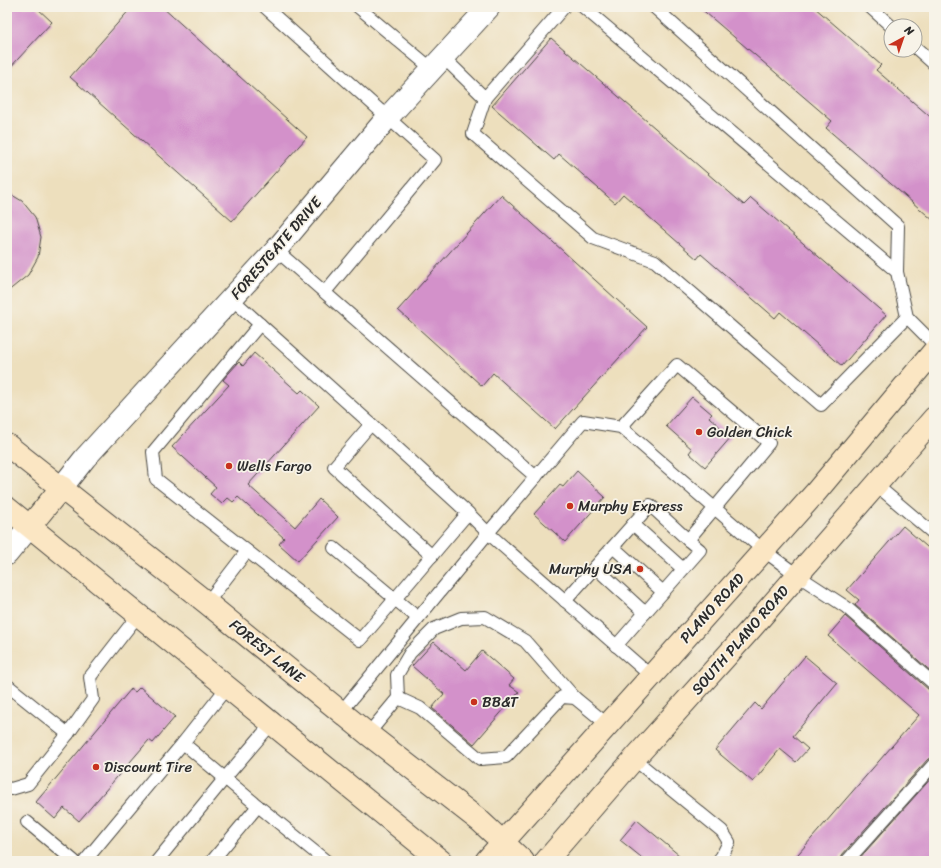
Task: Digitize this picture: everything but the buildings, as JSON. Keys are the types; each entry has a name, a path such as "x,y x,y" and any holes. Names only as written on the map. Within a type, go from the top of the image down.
{"main road":[{"name":"PLANO ROAD","path":"486,861 816,492 934,351"},
{"name":"SOUTH PLANO ROAD","path":"546,861 934,418"},
{"name":"FOREST LANE","path":"7,445 207,603 368,734 480,821 523,861"},
{"path":"30,526 62,488"},
{"path":"7,508 228,686 441,861"}],"street":[{"name":"FORESTGATE DRIVE","path":"62,488 85,458 276,250 388,117 489,7"},
{"path":"7,554 30,526"}],"lane":[{"path":"265,7 435,160 325,292"},
{"path":"358,7 484,98"},
{"path":"564,7 484,98 473,134 593,238 655,261 821,405 907,317"},
{"path":"583,7 897,272"},
{"path":"654,7 898,226 897,272 907,317 934,344"},
{"path":"870,7 883,19"},
{"path":"923,54 934,64"},
{"path":"276,250 536,477"},
{"path":"231,298 371,424 488,533 651,676"},
{"path":"260,324 153,452 156,479 360,640 468,513"},
{"path":"621,427 677,366 769,443 688,540"},
{"path":"341,712 488,533 583,421 621,427 763,550 797,575 846,607 934,684"},
{"path":"371,424 334,467 432,556"},
{"path":"875,484 934,534"},
{"path":"566,601 650,505 700,550 616,646"},
{"path":"633,524 683,569"},
{"path":"613,547 663,592"},
{"path":"334,548 418,618"},
{"path":"207,603 247,551"},
{"path":"595,567 645,613"},
{"path":"7,788 11,789 28,784 68,734 93,699 90,677 139,614"},
{"path":"368,734 398,698 397,675 410,654 434,629 461,618 485,617 525,641 575,698 608,725"},
{"path":"7,685 68,734"},
{"path":"85,861 183,743 228,686"},
{"path":"398,698 420,708 480,759 506,757 562,697 575,698"},
{"path":"157,861 272,723"},
{"path":"183,743 326,861"},
{"path":"634,759 722,831 729,842 718,861"},
{"path":"847,861 934,764"},
{"path":"212,861 258,806"},
{"path":"27,822 74,861"}],"place":[{"name":"Golden Chick","path":"699,432"},
{"name":"Wells Fargo","path":"229,466"},
{"name":"Murphy Express","path":"570,506"},
{"name":"Murphy USA","path":"640,569"},
{"name":"BB&T","path":"474,702"},
{"name":"Discount Tire","path":"96,767"}]}
